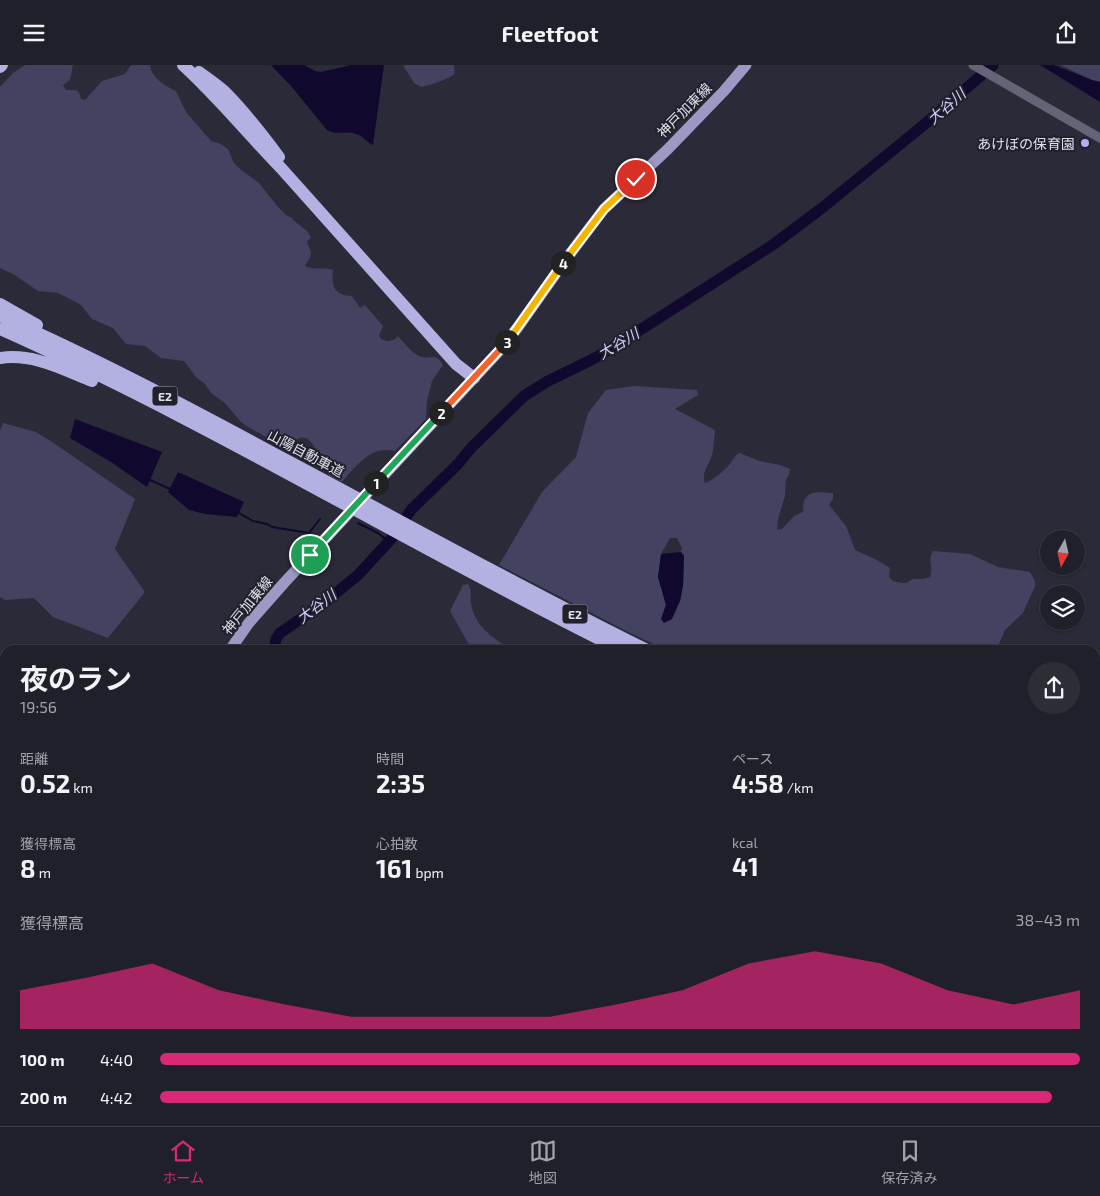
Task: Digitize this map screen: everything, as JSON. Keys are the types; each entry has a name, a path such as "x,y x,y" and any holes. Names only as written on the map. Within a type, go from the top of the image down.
{"highway":[{"path":"183,65 281,168 456,363 474,378"},
{"path":"192,65 220,87 230,98 286,165 431,324 474,378"},
{"path":"0,304 44,329 133,374 205,417"},
{"name":"山陽自動車道","path":"0,316 64,345 205,417 323,486 501,582 612,645"},
{"name":"山陽自動車道","path":"0,329 105,378 212,433 323,486"},
{"path":"0,358 22,357 45,362 101,384 212,433"},
{"name":"山陽自動車道","path":"501,582 636,645"}],"main road":[{"name":"神戸加東線","path":"233,645 248,624 284,583 500,350 604,209 668,149 724,91 746,65"}],"street":[{"path":"973,65 1100,138"}],"shaded area":[{"path":"25,65 73,65 70,80 63,85 66,90 79,92 81,99 85,100 102,81 125,74 131,65 150,65 153,73 163,84 176,91 186,112 211,141 221,144 228,149 234,163 259,183 286,215 307,231 311,237 307,242 311,253 305,265 310,268 333,270 333,285 335,289 341,294 352,296 360,308 365,305 383,326 379,336 381,339 390,341 398,336 419,356 435,357 440,361 443,365 432,381 427,401 426,419 395,451 386,450 371,454 342,482 328,475 330,457 319,452 306,438 300,438 284,446 241,422 225,403 211,393 205,384 196,377 184,361 161,358 145,346 126,344 113,328 92,319 78,303 58,293 38,291 13,274 0,268 0,87 13,73"},
{"path":"271,65 304,65 321,72 351,65 384,65 373,145 356,134 335,133 327,130"},
{"path":"403,65 454,65 454,74 433,84 421,87 414,83"},
{"path":"1040,65 1054,65 1100,82 1100,102"},
{"path":"1060,65 1100,65 1100,82 1092,80"},
{"path":"634,386 697,390 698,395 675,409 715,430 712,455 704,475 705,483 721,473 739,453 790,469 786,479 785,496 778,519 777,530 782,529 794,516 803,512 804,500 810,494 818,492 833,493 833,499 829,505 846,526 855,550 890,568 889,577 893,581 906,583 913,579 930,577 931,555 933,551 970,554 998,567 1030,572 1035,581 1035,586 1023,613 1005,630 998,645 656,645 499,565 542,492 576,457 588,413 606,390","holes":["670,538 677,538 682,548 681,552 684,556 683,586 680,601 661,619 666,605 658,577 661,554"]},
{"path":"75,419 162,452 147,487 111,462 70,438"},
{"path":"3,423 36,432 135,499 115,549 145,592 108,638 53,617 34,598 5,600 0,597 0,430"},
{"path":"178,472 244,502 237,517 205,514 189,510 168,492"},
{"path":"681,552 684,556 683,586 680,601 672,619 664,623 661,619 666,605 658,577 661,554"},
{"path":"468,584 469,586 471,603 476,619 486,631 504,645 469,645 450,611 463,585"}],"waterway":[{"name":"大谷川","path":"275,645 280,633 325,602 358,575 392,538 411,510 524,396 548,381 612,348 774,244 822,208 931,119 993,65"},
{"path":"150,480 170,489"},
{"path":"239,513 253,521 272,527 309,533 320,519"},
{"path":"358,523 378,533 389,542"}],"place":[{"name":"あけぼの保育園","path":"1085,143"}],"route":[{"path":"310,555 500,350 604,209 636,179"}]}
